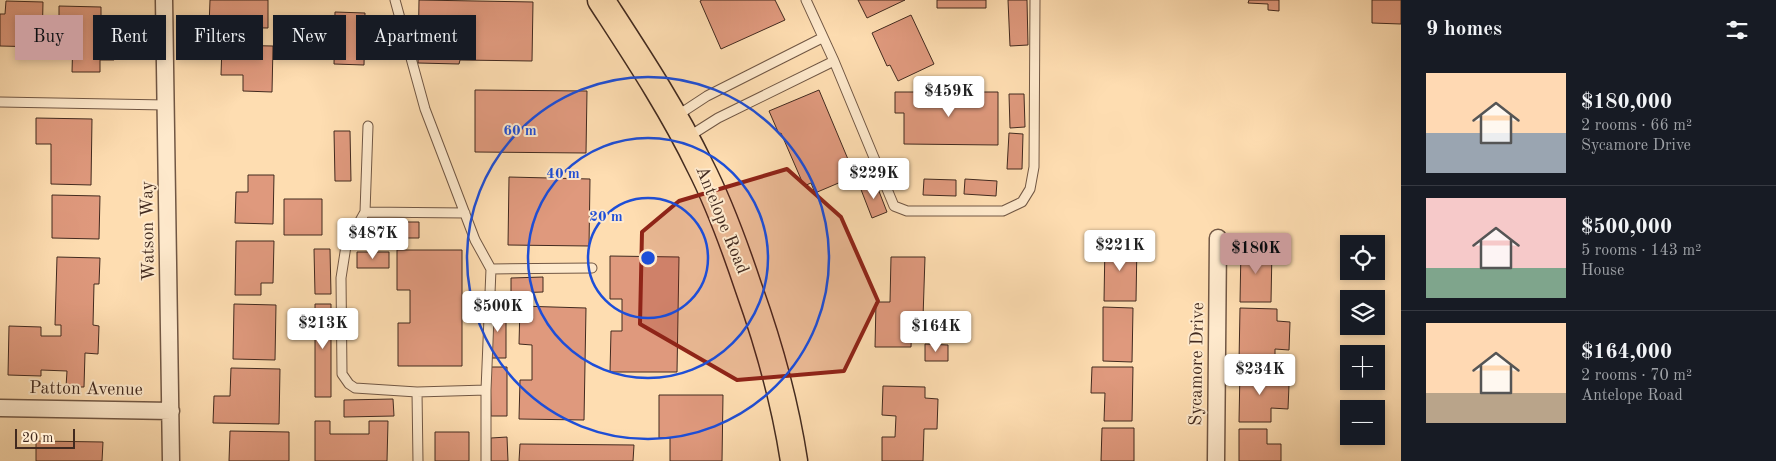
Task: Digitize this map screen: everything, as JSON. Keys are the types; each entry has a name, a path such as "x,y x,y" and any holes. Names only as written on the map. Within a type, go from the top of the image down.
{"main road":[{"name":"Antelope Road","path":"601,0 680,128 700,166 732,238 772,359 789,426 794,461"}],"street":[{"name":"Watson Way","path":"164,0 171,461"},
{"name":"Sycamore Drive","path":"1216,461 1218,238"},
{"name":"Patton Avenue","path":"0,408 171,411"}],"lane":[{"path":"806,0 834,61 894,206 907,211 1003,211 1022,202 1030,189 1034,167 1035,0"},
{"path":"396,1 425,109 475,240 491,269 486,390 486,461"},
{"path":"680,128 707,96 822,38"},
{"path":"680,128 718,118 834,61"},
{"path":"0,102 166,105"},
{"path":"368,126 365,212 346,246 341,278 342,374 348,384 355,388 416,392 486,390"},
{"path":"365,212 466,213"},
{"path":"491,269 592,268"},
{"path":"416,392 418,461"}],"highlighted area":[{"path":"787,169 841,217 878,301 844,371 737,380 640,324 642,232 679,201"}],"building":[{"path":"210,0 268,0 268,28 263,28 263,15 209,15"},
{"path":"419,0 533,2 532,61 460,60 476,60 476,15 419,15"},
{"path":"775,0 785,20 721,49 700,1"},
{"path":"858,0 905,0 867,18"},
{"path":"937,0 986,0 986,8 937,8"},
{"path":"1008,0 1027,0 1028,45 1010,46"},
{"path":"1249,0 1279,0 1279,11 1268,10 1268,4 1248,3"},
{"path":"1372,0 1401,0 1401,24 1372,23"},
{"path":"6,1 43,2 43,15 15,15 15,46 0,46 0,14 5,14"},
{"path":"59,6 101,7 101,15 93,15 93,60 100,60 100,72 72,72 72,60 83,60 83,15 59,15"},
{"path":"335,12 365,13 365,15 356,15 356,60 364,60 364,65 334,64 334,60 346,60 346,15 335,15"},
{"path":"911,15 934,64 898,81 890,65 887,66 872,33"},
{"path":"263,46 273,46 272,92 243,91 243,75 221,75 222,60 263,60"},
{"path":"418,60 460,60 459,64 418,63"},
{"path":"475,90 587,91 586,153 475,152"},
{"path":"819,90 855,176 815,193 811,183 804,186 781,133 779,134 769,111"},
{"path":"895,92 998,92 998,145 904,144 904,113 895,113"},
{"path":"1009,94 1024,94 1025,127 1010,128"},
{"path":"36,118 92,119 91,185 51,184 51,144 36,144"},
{"path":"334,131 350,131 351,181 335,181"},
{"path":"1009,133 1023,134 1022,169 1007,169"},
{"path":"248,175 274,175 273,224 235,223 236,192 248,192"},
{"path":"509,177 590,179 589,246 508,245"},
{"path":"924,179 956,180 956,196 923,195"},
{"path":"965,179 997,181 996,196 964,194"},
{"path":"875,181 887,212 872,218 860,187"},
{"path":"52,195 100,196 99,239 52,238"},
{"path":"284,199 322,199 322,235 284,235"},
{"path":"394,222 419,222 419,238 393,238"},
{"path":"236,241 274,241 273,283 261,283 261,295 235,295"},
{"path":"1105,244 1137,244 1136,301 1104,301"},
{"path":"1241,248 1272,249 1271,302 1240,302"},
{"path":"314,249 330,249 331,294 315,294"},
{"path":"397,250 462,250 462,366 398,366 398,323 410,323 410,290 397,290"},
{"path":"357,252 389,252 389,268 357,268"},
{"path":"610,256 679,257 677,372 610,372 611,331 622,331 622,299 610,299"},
{"path":"57,257 100,258 99,284 94,284 93,325 99,326 98,354 85,353 84,387 66,387 67,371 41,370 41,376 8,375 9,326 41,327 41,336 61,336 61,325 55,325"},
{"path":"891,257 925,257 923,318 912,318 911,347 875,347 876,302 890,302"},
{"path":"543,277 543,292 511,293 511,278"},
{"path":"234,304 276,305 275,360 233,359"},
{"path":"315,304 331,304 331,397 315,397"},
{"path":"520,306 586,308 584,420 519,419 520,380 532,380 532,345 519,344"},
{"path":"1103,307 1133,308 1132,362 1103,361"},
{"path":"1240,308 1277,309 1277,321 1290,322 1289,350 1275,349 1275,363 1239,362"},
{"path":"490,309 506,309 506,358 490,358"},
{"path":"925,344 948,345 948,361 925,361"},
{"path":"490,367 507,367 507,416 491,416"},
{"path":"1092,367 1133,367 1132,421 1104,421 1105,393 1091,393"},
{"path":"231,368 280,369 279,424 213,423 214,396 230,396"},
{"path":"1240,369 1273,370 1273,385 1289,385 1288,409 1271,408 1271,422 1239,422"},
{"path":"883,386 925,387 925,398 938,399 937,429 924,429 923,461 882,461 882,437 895,437 896,416 882,415"},
{"path":"659,395 723,395 722,461 670,461 670,438 659,438"},
{"path":"393,399 394,416 344,417 344,400"},
{"path":"315,421 330,421 330,434 369,434 369,421 388,421 387,461 315,461"},
{"path":"1102,428 1134,428 1134,461 1101,461"},
{"path":"1239,429 1267,429 1267,444 1281,444 1281,461 1239,461"},
{"path":"230,431 289,432 289,461 229,461"},
{"path":"435,432 469,432 469,461 435,461"},
{"path":"507,437 508,461 491,461 491,438"},
{"path":"36,441 103,442 102,461 36,461"},
{"path":"520,444 634,445 633,461 519,461"}]}
